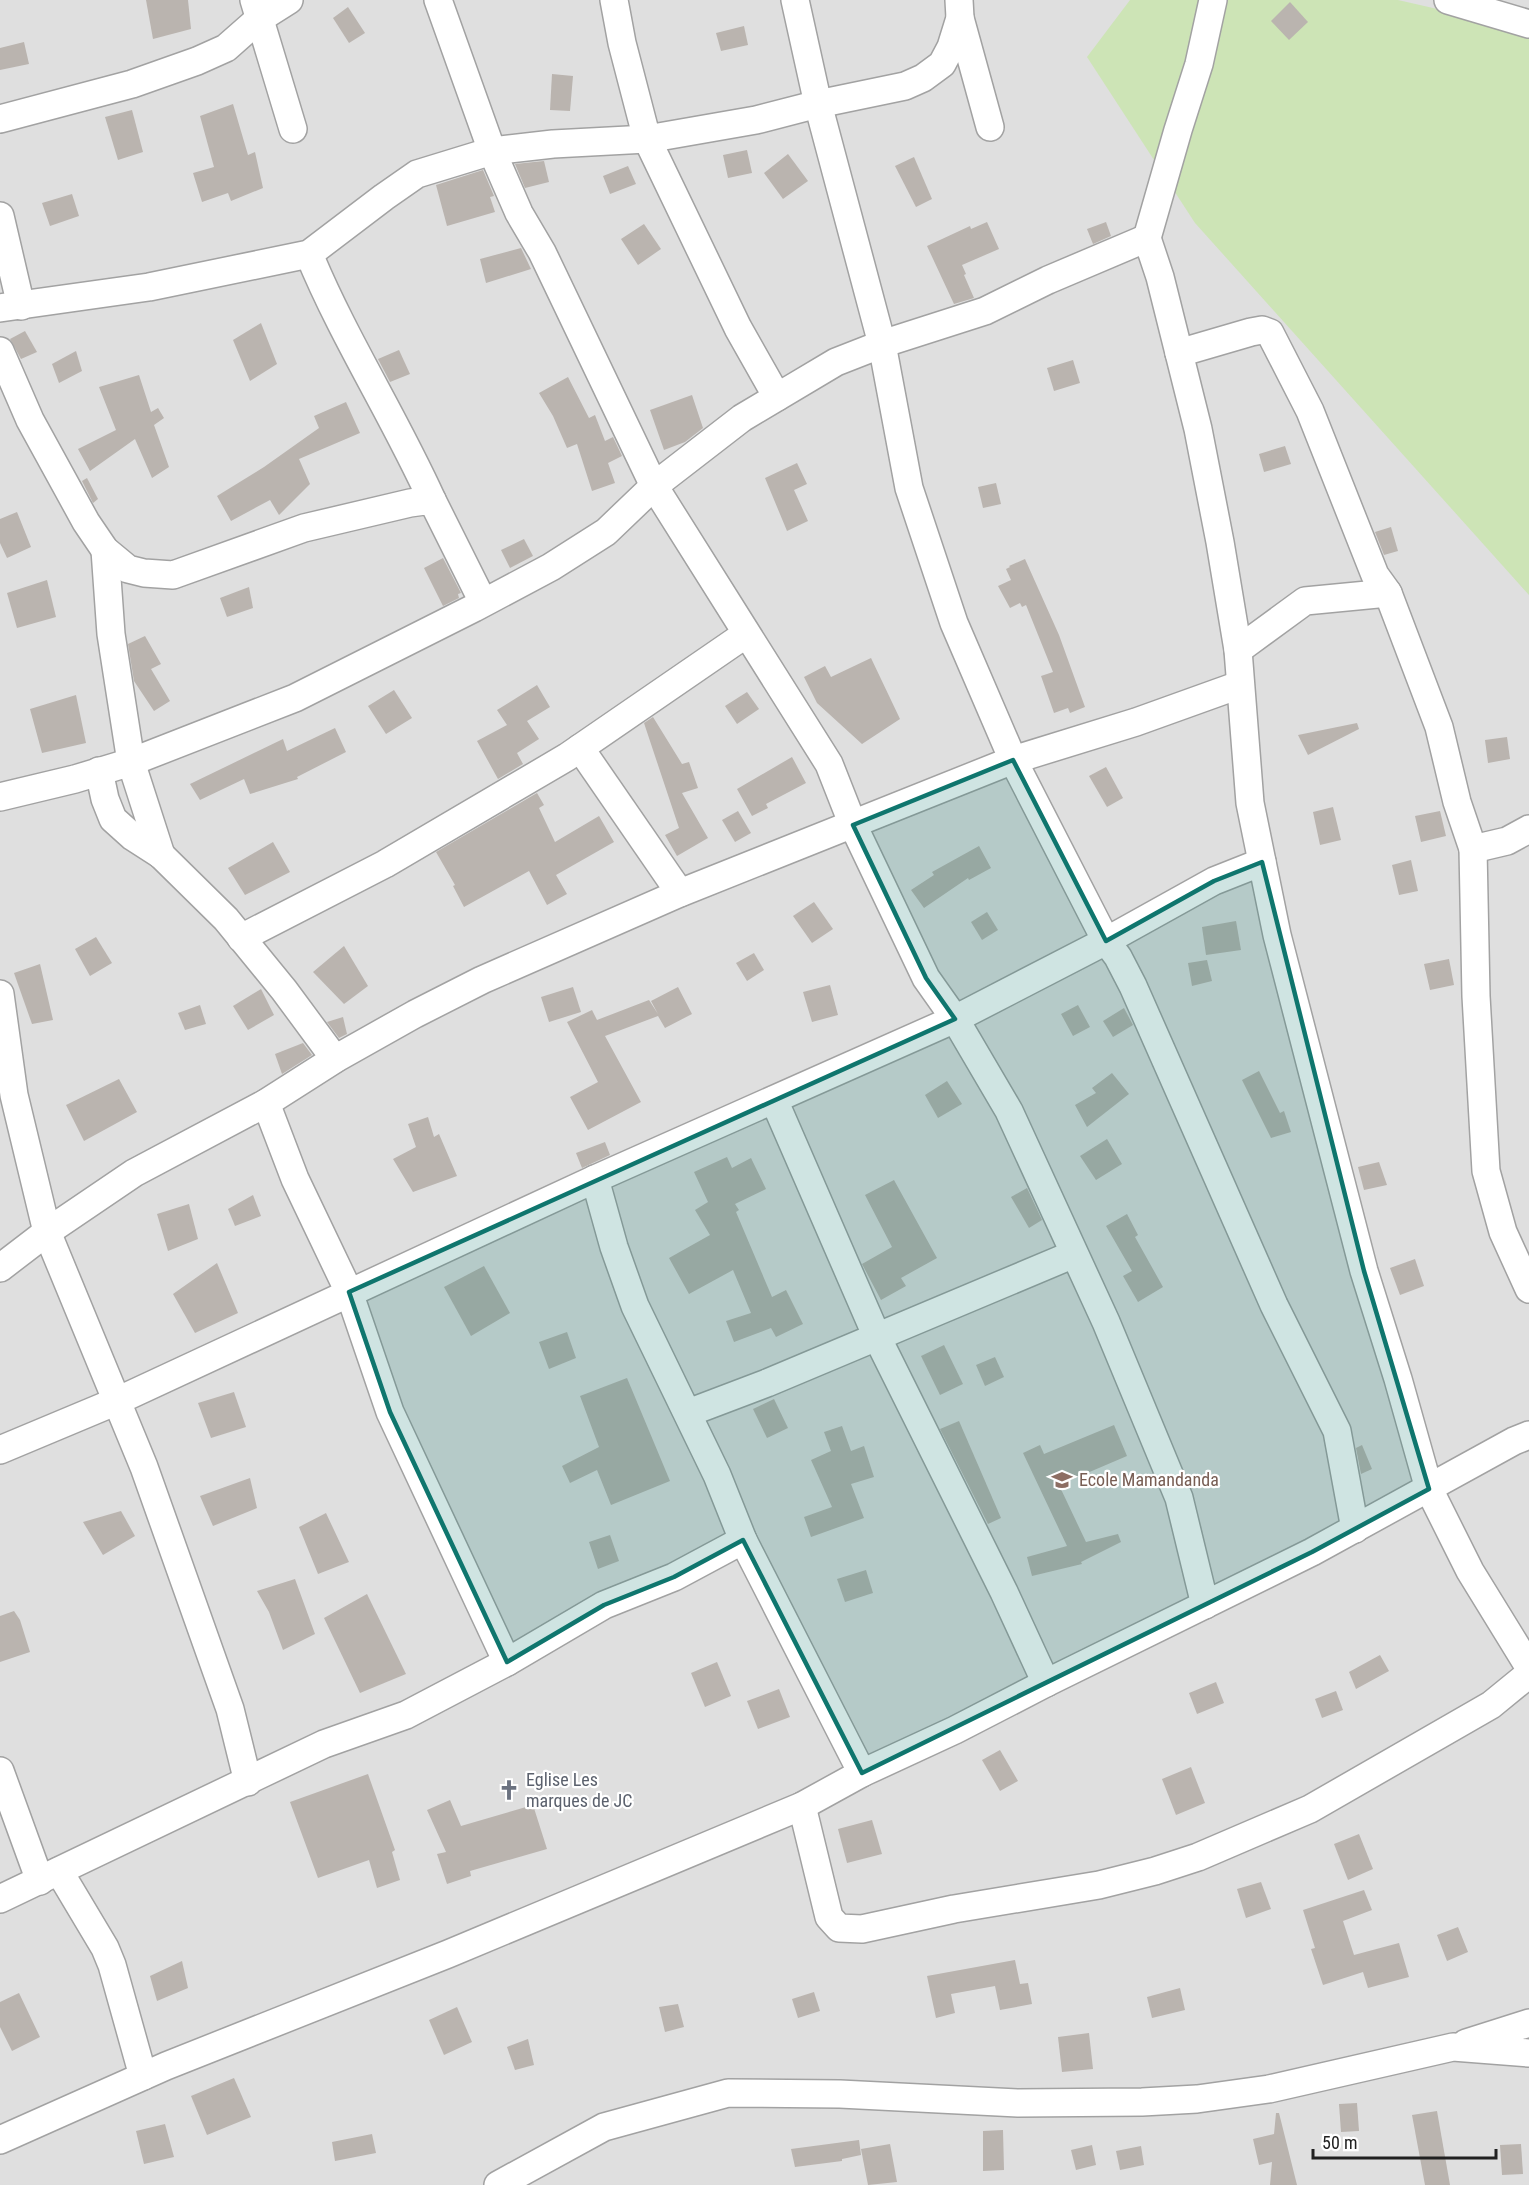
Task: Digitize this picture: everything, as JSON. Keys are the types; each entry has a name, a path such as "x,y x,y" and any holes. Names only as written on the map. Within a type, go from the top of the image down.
{"street":[{"path":"0,119 132,84 197,60 226,48 256,9 289,0"},
{"path":"438,0 492,151 519,213 542,252 654,486 829,764 853,825 926,978 955,1019 1009,1112 1106,1322 1179,1498 1205,1605"},
{"path":"614,0 622,43 647,139 738,328 777,397"},
{"path":"795,0 818,104 882,344 909,488 954,623 1013,760 1106,941 1118,957 1133,986 1275,1305 1337,1431 1355,1529"},
{"path":"1213,0 1199,64 1147,238 1160,277 1198,429 1220,542 1238,650 1239,686 1250,803 1277,935 1364,1271 1429,1489 1470,1571 1529,1667"},
{"path":"1448,0 1529,24"},
{"path":"256,9 292,129"},
{"path":"0,216 10,307 149,287 309,254 417,174 492,151 553,144 647,139 756,120 818,104 905,86 922,78 942,64 951,47 960,9"},
{"path":"960,9 990,127"},
{"path":"0,797 75,779 131,762 295,698 550,567 606,532 654,486 742,418 836,362 882,344 985,311 1048,280 1147,238"},
{"path":"309,254 327,296 411,454 483,602"},
{"path":"1179,353 1251,332 1262,330 1270,333 1310,411 1375,575 1388,593 1439,727 1457,802 1473,849 1476,996 1486,1171 1503,1232 1529,1289"},
{"path":"0,351 30,420 86,522 105,550 128,569 173,576 304,528 432,500"},
{"path":"105,550 111,634 131,762 161,855"},
{"path":"1238,650 1305,601 1388,593"},
{"path":"241,938 385,864 580,748 746,634"},
{"path":"0,1268 47,1232 134,1173 266,1103 335,1059 482,980 680,893 1013,760 1136,722 1239,686"},
{"path":"580,748 680,893"},
{"path":"99,771 105,799 113,819 133,837 161,855 226,919 284,990 335,1059"},
{"path":"1473,849 1507,841 1529,829"},
{"path":"0,1450 117,1401 595,1179 955,1019 1106,941 1214,881 1262,862"},
{"path":"0,994 14,1095 47,1232 144,1467 230,1709 248,1782"},
{"path":"774,1100 877,1337 1004,1592 1046,1683"},
{"path":"266,1103 295,1179 350,1292 390,1412 507,1662"},
{"path":"595,1179 614,1247 635,1306 717,1475 743,1540 862,1773"},
{"path":"688,1413 727,1399 1074,1254"},
{"path":"0,2140 142,2076 448,1954 802,1806 862,1773 955,1730 1355,1529 1514,1441 1529,1435"},
{"path":"0,1899 324,1744 406,1715 507,1662 604,1605 674,1577 743,1540"},
{"path":"802,1806 829,1917 839,1928 862,1929 890,1924 954,1909 1099,1885 1198,1857 1310,1809 1491,1705 1529,1674"},
{"path":"0,1771 50,1876 105,1948 112,1965 142,2076"},
{"path":"498,2185 604,2127 728,2092 840,2094 1018,2103 1197,2099 1269,2089 1453,2047 1529,2023"},
{"path":"1453,2047 1529,2053"}],"highlighted area":[{"path":"1013,760 1106,941 1214,881 1262,862 1364,1271 1429,1489 1312,1552 862,1773 743,1540 674,1577 604,1605 507,1662 390,1412 349,1292 955,1019 926,978 853,825"}],"shaded area":[{"path":"0,0 1529,0 1529,2185 0,2185"}],"green space":[{"path":"1130,0 1398,0 1529,30 1529,595 1195,223 1087,57"}],"building":[{"path":"146,0 188,0 191,29 153,39"},
{"path":"1290,2 1308,22 1289,40 1271,21"},
{"path":"348,7 365,33 349,43 333,18"},
{"path":"744,26 748,45 721,51 716,33"},
{"path":"24,42 29,64 0,70 0,48"},
{"path":"552,74 573,76 570,111 550,110"},
{"path":"233,104 248,155 255,152 263,188 231,201 228,193 202,202 193,173 214,167 200,116"},
{"path":"132,110 143,152 118,160 105,117"},
{"path":"747,150 752,173 728,178 723,155"},
{"path":"788,154 808,181 783,199 764,173"},
{"path":"914,157 932,199 916,207 895,166"},
{"path":"544,161 549,182 525,188 515,164"},
{"path":"628,166 636,184 610,194 603,176"},
{"path":"483,170 494,196 490,197 495,212 447,226 436,185"},
{"path":"72,194 79,216 50,226 42,203"},
{"path":"987,222 999,249 962,265 974,298 954,304 927,246 970,226 971,229"},
{"path":"1106,222 1111,236 1093,244 1087,229"},
{"path":"644,224 661,249 638,265 621,239"},
{"path":"521,248 531,269 486,283 480,259"},
{"path":"261,323 277,364 250,381 233,340"},
{"path":"25,331 37,352 21,359 10,339"},
{"path":"399,350 410,374 390,382 378,359"},
{"path":"76,351 82,371 59,383 52,364"},
{"path":"1073,360 1080,383 1054,391 1047,368"},
{"path":"139,375 151,412 158,408 164,418 154,425 169,467 152,478 135,439 90,471 78,449 116,430 99,387"},
{"path":"568,377 589,418 595,415 605,441 613,437 622,456 608,463 615,483 592,491 577,444 567,448 553,416 539,393"},
{"path":"692,395 703,428 685,442 664,450 650,410"},
{"path":"346,402 360,433 299,459 310,484 279,515 270,500 231,521 217,496 264,467 319,428 314,416"},
{"path":"1285,446 1291,464 1264,472 1259,454"},
{"path":"797,463 807,484 794,490 808,521 787,531 765,478"},
{"path":"87,478 98,499 93,503 82,481"},
{"path":"996,483 1001,504 983,508 978,487"},
{"path":"17,512 31,547 7,558 0,543 0,519"},
{"path":"1391,527 1398,551 1384,555 1375,532"},
{"path":"524,539 533,556 510,568 501,550"},
{"path":"443,558 461,593 458,594 459,598 443,606 424,568"},
{"path":"1025,559 1059,635 1085,707 1070,713 1068,708 1054,713 1041,676 1053,672 1026,605 1022,607 1020,603 1010,608 998,586 1011,580 1006,569 1009,566"},
{"path":"47,580 56,617 17,628 7,593"},
{"path":"249,587 253,608 227,617 220,598"},
{"path":"145,636 161,664 151,669 170,701 154,711 134,681 128,644"},
{"path":"871,658 900,719 862,744 817,703 804,677 825,666 831,677"},
{"path":"537,685 550,707 527,721 539,739 517,753 523,764 498,779 477,741 507,725 497,710"},
{"path":"394,690 412,718 386,734 368,706"},
{"path":"747,692 759,709 737,724 725,706"},
{"path":"76,695 86,743 42,753 30,709"},
{"path":"653,717 682,764 689,762 698,788 682,793 708,838 677,856 665,835 679,828 644,723"},
{"path":"1357,723 1359,729 1308,755 1298,735"},
{"path":"335,728 346,752 297,777 298,779 250,794 244,779 200,800 190,784 283,739 287,751"},
{"path":"1507,737 1510,759 1488,763 1485,740"},
{"path":"792,757 806,783 766,804 768,808 752,816 737,789"},
{"path":"1106,767 1123,798 1107,807 1089,776"},
{"path":"537,793 544,805 539,808 555,842 599,816 614,842 556,875 567,894 547,905 529,871 464,907 453,886 455,885 436,852"},
{"path":"1333,807 1341,840 1320,845 1313,812"},
{"path":"738,811 751,833 735,842 722,820"},
{"path":"1440,811 1446,836 1421,842 1415,816"},
{"path":"273,842 290,872 245,895 228,868"},
{"path":"979,846 991,868 969,880 968,878 924,908 911,890 934,875 932,872"},
{"path":"1411,860 1418,891 1399,895 1392,865"},
{"path":"814,902 833,929 812,943 793,916"},
{"path":"987,912 998,930 982,940 971,922"},
{"path":"1236,921 1241,950 1206,955 1202,927"},
{"path":"96,937 112,963 90,976 75,949"},
{"path":"344,946 368,986 344,1004 313,972"},
{"path":"754,953 764,970 747,981 736,963"},
{"path":"1449,959 1454,985 1430,990 1424,964"},
{"path":"1207,960 1212,981 1192,986 1188,963"},
{"path":"40,964 53,1020 32,1024 14,973"},
{"path":"830,985 838,1015 812,1022 803,992"},
{"path":"573,987 581,1012 549,1022 541,997"},
{"path":"678,987 692,1014 665,1028 658,1016 605,1036 641,1102 588,1130 570,1097 598,1082 567,1022 592,1010 597,1020 649,1000 658,1014 651,1001"},
{"path":"261,989 274,1015 248,1030 233,1006"},
{"path":"200,1005 206,1024 185,1030 178,1013"},
{"path":"1078,1005 1090,1027 1073,1036 1061,1014"},
{"path":"1124,1008 1133,1025 1113,1037 1103,1021"},
{"path":"343,1017 347,1034 339,1038 327,1022"},
{"path":"303,1043 312,1055 282,1074 275,1054"},
{"path":"1259,1071 1280,1113 1284,1111 1291,1132 1271,1138 1242,1080"},
{"path":"1112,1073 1129,1094 1087,1127 1075,1105 1096,1093 1092,1088"},
{"path":"119,1079 137,1112 84,1141 66,1105"},
{"path":"947,1081 962,1104 938,1118 925,1095"},
{"path":"428,1117 434,1137 439,1134 457,1176 413,1192 393,1159 416,1147 408,1124"},
{"path":"1107,1139 1122,1164 1096,1180 1080,1156"},
{"path":"605,1142 610,1155 582,1168 576,1153"},
{"path":"727,1157 732,1168 751,1158 766,1189 735,1204 739,1210 736,1212 772,1297 786,1290 803,1324 776,1337 771,1328 734,1342 726,1321 751,1313 733,1270 689,1294 669,1258 710,1235 695,1210 708,1202 694,1172"},
{"path":"1379,1162 1387,1185 1364,1190 1358,1167"},
{"path":"894,1180 937,1258 901,1278 906,1286 881,1300 862,1264 892,1247 865,1195"},
{"path":"1027,1188 1042,1220 1029,1228 1011,1197"},
{"path":"253,1195 261,1216 235,1226 228,1209"},
{"path":"189,1204 198,1239 168,1251 157,1214"},
{"path":"1127,1214 1138,1235 1135,1237 1163,1287 1138,1302 1123,1276 1132,1271 1106,1226"},
{"path":"1415,1259 1424,1286 1400,1295 1390,1268"},
{"path":"217,1263 238,1313 195,1333 173,1294"},
{"path":"484,1266 510,1313 471,1336 444,1287"},
{"path":"567,1332 576,1358 549,1369 539,1342"},
{"path":"944,1345 963,1384 940,1395 921,1356"},
{"path":"995,1357 1004,1377 985,1386 976,1365"},
{"path":"627,1378 670,1481 611,1505 597,1470 570,1483 562,1466 599,1447 580,1396"},
{"path":"234,1392 246,1427 211,1438 198,1403"},
{"path":"774,1399 788,1428 767,1438 753,1409"},
{"path":"959,1421 1001,1518 988,1524 940,1429"},
{"path":"1114,1425 1127,1456 1059,1485 1086,1542 1118,1534 1121,1542 1081,1562 1082,1564 1032,1576 1027,1557 1067,1546 1023,1453 1040,1445 1044,1454"},
{"path":"842,1426 851,1451 864,1446 874,1477 851,1484 864,1518 811,1537 804,1517 832,1507 811,1460 831,1451 824,1432"},
{"path":"1362,1445 1372,1469 1361,1474 1356,1448"},
{"path":"250,1478 257,1508 213,1526 200,1496"},
{"path":"121,1511 135,1536 103,1555 83,1522"},
{"path":"326,1513 349,1562 318,1574 299,1527"},
{"path":"610,1535 619,1561 598,1569 589,1542"},
{"path":"866,1570 873,1593 845,1602 837,1579"},
{"path":"295,1579 315,1634 283,1650 269,1612 257,1591"},
{"path":"367,1594 406,1674 360,1693 324,1618"},
{"path":"14,1611 20,1620 30,1652 0,1662 0,1616"},
{"path":"1380,1655 1389,1671 1356,1689 1349,1672"},
{"path":"717,1662 731,1696 705,1707 691,1673"},
{"path":"1216,1682 1224,1703 1197,1714 1189,1693"},
{"path":"779,1689 790,1717 758,1729 747,1701"},
{"path":"1336,1691 1343,1710 1322,1718 1315,1699"},
{"path":"1000,1750 1018,1781 1000,1791 982,1760"},
{"path":"1191,1767 1205,1803 1176,1815 1162,1779"},
{"path":"368,1774 395,1850 392,1852 400,1880 377,1888 369,1860 318,1878 290,1802"},
{"path":"450,1800 461,1826 533,1805 547,1849 470,1871 471,1876 447,1884 437,1854 446,1852 427,1810"},
{"path":"872,1820 882,1854 847,1863 838,1829"},
{"path":"1359,1834 1373,1869 1348,1880 1334,1844"},
{"path":"1261,1882 1271,1909 1246,1918 1237,1889"},
{"path":"1364,1890 1372,1910 1343,1921 1354,1955 1399,1943 1409,1977 1368,1988 1363,1972 1323,1985 1311,1949 1315,1948 1303,1910"},
{"path":"1458,1927 1468,1952 1447,1961 1437,1935"},
{"path":"1015,1960 1020,1984 1028,1983 1032,2004 1000,2010 995,1986 951,1994 955,2013 936,2018 927,1976"},
{"path":"182,1961 188,1988 157,2001 150,1976"},
{"path":"1180,1988 1185,2010 1152,2018 1147,1997"},
{"path":"814,1992 820,2011 798,2018 792,1999"},
{"path":"19,1993 40,2037 12,2051 0,2027 0,2002"},
{"path":"678,2004 684,2027 665,2032 659,2007"},
{"path":"457,2007 472,2042 444,2055 429,2020"},
{"path":"1089,2033 1093,2069 1062,2072 1058,2037"},
{"path":"528,2039 534,2065 515,2070 507,2047"},
{"path":"234,2078 251,2117 207,2135 191,2096"},
{"path":"1357,2103 1359,2131 1341,2132 1339,2104"},
{"path":"1437,2111 1450,2185 1425,2185 1412,2115"},
{"path":"1276,2113 1279,2113 1297,2185 1270,2185 1272,2162 1259,2165 1253,2139 1274,2134"},
{"path":"165,2124 174,2157 144,2164 136,2131"},
{"path":"1003,2130 1004,2170 983,2171 983,2131"},
{"path":"372,2134 376,2153 335,2161 332,2142"},
{"path":"859,2140 861,2155 842,2159 842,2161 795,2167 791,2149"},
{"path":"890,2144 897,2182 868,2185 861,2149"},
{"path":"1521,2144 1523,2174 1502,2175 1500,2145"},
{"path":"1092,2145 1096,2165 1076,2170 1071,2150"},
{"path":"1141,2146 1144,2165 1120,2170 1116,2151"}],"place":[{"name":"Ecole Mamandanda","path":"1062,1480"},
{"name":"Eglise Les marques de JC","path":"509,1790"}]}
